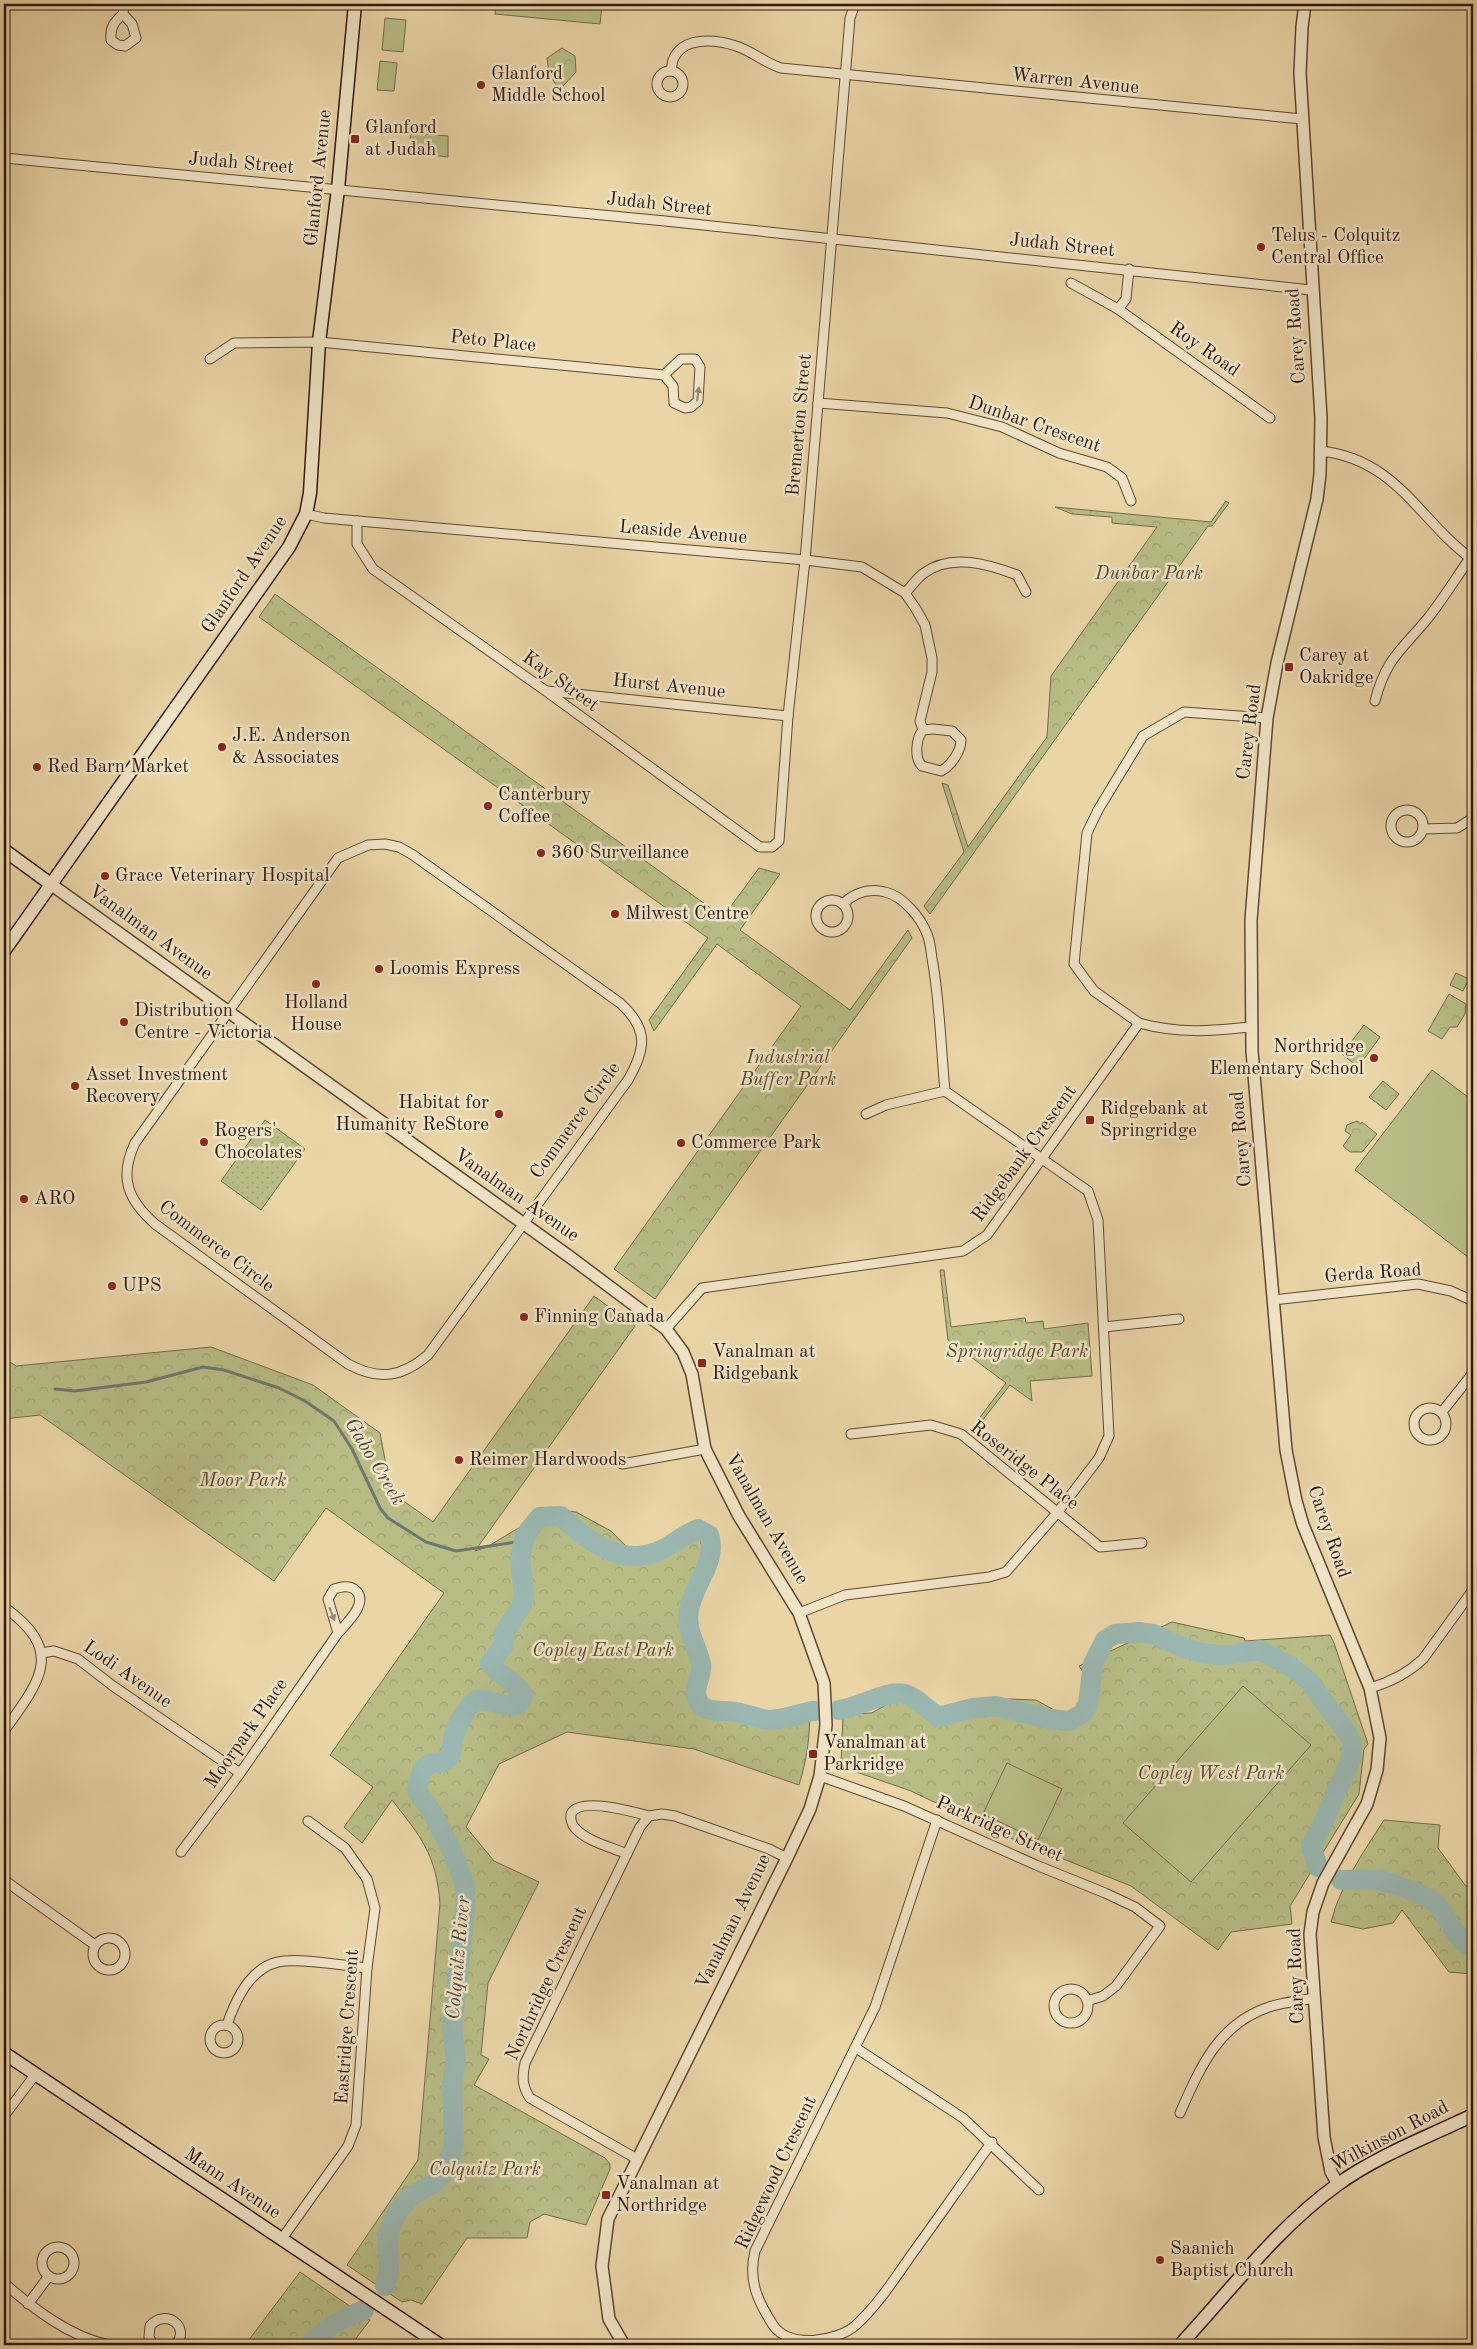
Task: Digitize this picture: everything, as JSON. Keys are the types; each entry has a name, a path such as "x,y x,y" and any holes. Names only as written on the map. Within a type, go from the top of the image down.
{"main road":[{"name":"Glanford Avenue","path":"4,951 290,548 306,514 310,494 319,342 338,190 355,4"},
{"name":"Vanalman Avenue","path":"4,850 52,885"},
{"name":"Mann Avenue","path":"4,2053 440,2345"},
{"name":"Wilkinson Road","path":"1180,2345 1289,2225 1338,2184 1361,2170 1473,2115"}],"street":[{"path":"123,14 124,4"},
{"name":"Bremerton Street","path":"772,847 778,841 788,716 805,560 850,18 855,4"},
{"name":"Carey Road","path":"1306,4 1300,49 1302,119 1321,451 1313,518 1277,663 1267,718 1251,920 1251,1027 1286,1450 1296,1501 1312,1547 1370,1688 1380,1738 1378,1770 1367,1804 1323,1883 1313,1912 1310,1951 1324,2137 1331,2172 1338,2184"},
{"name":"Warren Avenue","path":"671,71 674,56 682,48 691,43 707,42 736,46 769,64 781,68 846,76 1302,119"},
{"name":"Judah Street","path":"4,158 1129,269 1311,290"},
{"path":"1118,309 1126,299 1129,269"},
{"name":"Roy Road","path":"1071,282 1118,309 1270,418"},
{"name":"Peto Place","path":"210,359 234,344 319,342 664,375"},
{"path":"681,359 695,359 700,367 698,400 695,404 685,408 674,403 673,386 664,375 681,359"},
{"name":"Dunbar Crescent","path":"818,404 947,413 1002,427 1059,453 1107,467 1122,478 1131,502"},
{"path":"1321,451 1340,453 1360,461 1389,478 1403,490 1445,535 1472,559 1433,611 1387,666 1381,678 1375,701"},
{"name":"Leaside Avenue","path":"306,514 357,521 805,560 862,567 905,593 925,624 931,643 932,672 920,722 923,730"},
{"name":"Kay Street","path":"357,521 357,544 373,569 546,691 760,847 772,847"},
{"path":"905,593 924,573 950,561 990,565 1017,574 1026,592"},
{"name":"Hurst Avenue","path":"546,691 788,716"},
{"path":"1251,1027 1192,1032 1159,1029 1139,1024 1094,991 1074,964 1087,833 1098,810 1144,736 1184,712 1267,718"},
{"name":"Leaside Avenue","path":"923,730 952,731 961,740 959,749 944,769 935,770 919,762 917,757 919,735 923,730"},
{"path":"1423,829 1457,828 1473,818"},
{"name":"Commerce Circle","path":"385,844 399,847 413,855 620,1003 630,1011 641,1035 642,1046 640,1060 628,1080 428,1355 404,1372 388,1375 360,1371 348,1364 154,1224 142,1212 128,1188 126,1173 128,1158 135,1143 228,1012 338,858 368,845 385,844"},
{"name":"Vanalman Avenue","path":"52,885 522,1224 570,1256 666,1329 682,1352 692,1374 704,1448 739,1516 799,1613 824,1683 826,1725 820,1776 810,1809 787,1858 608,2219 602,2266 609,2319 624,2345"},
{"path":"843,904 851,896 863,891 876,890 887,892 898,898 924,927 928,935 936,982 945,1091"},
{"name":"Ridgebank Crescent","path":"666,1329 702,1288 963,1251 987,1235 1139,1024"},
{"path":"799,1613 845,1595 989,1578 1006,1572 1058,1513 1099,1458 1109,1436 1098,1220 1088,1191 945,1091 886,1105 866,1114"},
{"name":"Gerda Road","path":"1273,1300 1418,1284 1451,1291 1473,1301"},
{"path":"1104,1327 1179,1319"},
{"path":"1442,1412 1473,1373"},
{"name":"Roseridge Place","path":"850,1434 931,1425 962,1434 1100,1547 1142,1543"},
{"path":"622,1464 704,1448"},
{"name":"Moorpark Place","path":"181,1852 240,1773 338,1633 351,1619 360,1602 356,1590 349,1587 334,1589 328,1599 328,1607 338,1633"},
{"path":"1370,1688 1391,1682 1414,1668 1423,1659 1473,1590"},
{"path":"4,1606 30,1629 38,1640 41,1652 40,1676 33,1691 4,1731"},
{"name":"Lodi Avenue","path":"41,1652 54,1651 78,1659 113,1686 240,1773"},
{"name":"Parkridge Street","path":"820,1776 937,1820 1135,1907 1160,1926 1116,1986 1104,1996 1087,2001"},
{"path":"626,1854 582,1835 574,1828 571,1820 572,1813 577,1808 589,1805 625,1810 649,1816 662,1814 675,1816 769,1849 787,1858"},
{"name":"Northridge Crescent","path":"637,2159 530,2098 524,2088 522,2078 525,2063 626,1854 640,1827 649,1816"},
{"name":"Ridgewood Crescent","path":"937,1820 876,2007 755,2251 751,2268 755,2291 774,2327 794,2343 824,2340 854,2326 886,2290 992,2142"},
{"name":"Eastridge Crescent","path":"281,2240 348,2146 356,2125 367,1968 375,1908 367,1880 345,1848 308,1821"},
{"path":"4,1880 95,1945"},
{"path":"227,2025 232,2009 246,1985 260,1970 279,1961 367,1968"},
{"path":"1180,2113 1203,2062 1222,2036 1246,2017 1270,2007 1314,1998"},
{"path":"856,2048 964,2118 992,2142 1039,2190"},
{"path":"4,2116 35,2075"},
{"path":"28,2304 48,2276"},
{"path":"4,2283 28,2304 87,2341 109,2345"},
{"path":"140,2345 152,2344 148,2332 150,2326 158,2319 164,2318 175,2321 178,2325 181,2336 176,2345"}],"green space":[{"path":"496,4 602,4 600,24 495,14"},
{"path":"385,18 406,20 403,52 382,50"},
{"path":"562,48 575,56 576,72 563,86 556,85 549,73 547,58"},
{"path":"380,61 397,63 394,91 377,90"},
{"path":"411,133 448,136 448,157 409,153"},
{"name":"Dunbar Park","path":"1226,501 1229,503 1212,526 1208,526 930,914 924,906 964,852 942,783 948,785 968,847 1047,737 1051,676 1157,527 1112,523 1112,517 1072,514 1055,507 1211,522"},
{"name":"Industrial Buffer Park","path":"275,594 723,917 759,868 780,874 740,930 850,1010 908,930 912,938 655,1299 614,1269 801,1006 717,944 654,1031 649,1020 708,938 259,617"},
{"path":"1456,973 1469,979 1463,991 1450,985"},
{"path":"1449,994 1466,1004 1465,1014 1457,1027 1450,1027 1442,1039 1428,1031"},
{"path":"1364,1025 1380,1037 1358,1067 1342,1054"},
{"path":"1432,1070 1473,1101 1473,1261 1355,1170"},
{"path":"1383,1081 1399,1094 1386,1110 1369,1097"},
{"path":"265,1120 305,1149 261,1210 221,1181"},
{"path":"1357,1121 1361,1124 1362,1122 1377,1134 1362,1152 1350,1152 1343,1146 1351,1135 1345,1131 1347,1125"},
{"name":"Springridge Park","path":"940,1270 944,1270 951,1327 1025,1318 1026,1323 1043,1321 1044,1329 1088,1323 1092,1376 1030,1381 1032,1401 1010,1385 974,1431 971,1429 1006,1383 948,1340"},
{"path":"594,1296 635,1326 475,1551 487,1547 530,1521 545,1508 576,1512 611,1531 629,1549 638,1549 675,1536 693,1535 700,1538 701,1544 708,1547 707,1560 691,1589 683,1621 688,1648 694,1654 695,1689 700,1698 706,1703 732,1706 749,1715 759,1717 809,1706 809,1736 806,1756 799,1785 694,1749 567,1732 499,1764 466,1827 494,1861 539,1882 488,1983 481,2055 489,2059 474,2085 605,2158 610,2164 610,2169 586,2225 544,2214 530,2222 527,2238 467,2238 422,2304 411,2300 402,2302 347,2265 418,2160 440,1903 438,1886 431,1859 425,1847 392,1800 362,1843 344,1827 373,1787 330,1755 444,1593 326,1508 274,1581 40,1415 4,1419 4,1358 16,1366 211,1347 313,1385 380,1433 391,1492 433,1522"},
{"name":"Copley West Park","path":"1172,1622 1244,1638 1245,1641 1330,1635 1334,1643 1368,1744 1364,1749 1359,1794 1290,1906 1292,1924 1231,1932 1218,1950 1131,1886 1008,1837 911,1791 845,1768 841,1764 843,1714 872,1713 899,1697 905,1698 926,1715 936,1719 962,1706 1009,1699 1036,1700 1054,1710 1068,1713 1078,1711 1083,1705 1089,1681 1079,1666"},
{"path":"1243,1686 1311,1745 1191,1882 1123,1823"},
{"path":"1007,1763 1062,1789 1038,1840 983,1814"},
{"path":"1384,1820 1440,1825 1438,1848 1465,1885 1473,1891 1473,1974 1449,1972 1402,1910 1393,1923 1363,1929 1331,1922 1347,1882"},
{"path":"300,2272 370,2320 351,2345 245,2345"}],"waterway":[{"name":"Gabo Creek","path":"55,1389 75,1391 146,1382 203,1367 224,1370 279,1388 305,1401 334,1421 352,1449 380,1508 388,1518 426,1542 456,1551 523,1541"},
{"name":"Colquitz River","path":"385,2286 389,2271 388,2234 397,2212 411,2196 433,2184 447,2170 454,2143 452,2084 456,2061 452,2028 466,1903 465,1885 453,1853 432,1812 417,1791 424,1769 433,1763 447,1760 459,1723 476,1700 486,1700 513,1706 518,1705 523,1696 518,1688 490,1663 504,1645 504,1633 522,1605 524,1594 520,1560 525,1535 540,1517 561,1516 596,1544 622,1555 636,1556 650,1554 665,1548 698,1529 709,1535 711,1545 708,1564 691,1600 688,1617 690,1631 701,1664 701,1672 696,1690 698,1701 706,1709 736,1712 769,1720 814,1711"},
{"name":"Colquitz River","path":"839,1710 847,1709 882,1696 898,1693 913,1698 938,1717 973,1708 996,1706 1049,1719 1069,1721 1082,1714 1088,1704 1093,1664 1105,1640 1115,1634 1139,1632 1153,1634 1185,1648 1206,1654 1228,1655 1259,1650 1290,1666 1309,1681 1348,1734"},
{"name":"Colquitz River","path":"1318,1867 1311,1846 1347,1769 1351,1757 1352,1744"},
{"name":"Colquitz River","path":"1341,1880 1382,1881 1424,1896 1441,1909 1461,1940 1473,1947"},
{"name":"Colquitz River","path":"310,2345 321,2333 342,2320 364,2310"}],"place":[{"name":"Glanford Middle School","path":"481,85"},
{"name":"Glanford at Judah","path":"355,139"},
{"name":"Telus - Colquitz Central Office","path":"1261,247"},
{"name":"Carey at Oakridge","path":"1289,667"},
{"name":"J.E. Anderson & Associates","path":"222,747"},
{"name":"Red Barn Market","path":"37,767"},
{"name":"Canterbury Coffee","path":"488,806"},
{"name":"360 Surveillance","path":"541,853"},
{"name":"Grace Veterinary Hospital","path":"105,876"},
{"name":"Milwest Centre","path":"615,914"},
{"name":"Loomis Express","path":"379,969"},
{"name":"Holland House","path":"316,984"},
{"name":"Distribution Centre - Victoria","path":"124,1022"},
{"name":"Northridge Elementary School","path":"1374,1058"},
{"name":"Asset Investment Recovery","path":"75,1086"},
{"name":"Habitat for Humanity ReStore","path":"499,1114"},
{"name":"Ridgebank at Springridge","path":"1090,1120"},
{"name":"Rogers' Chocolates","path":"204,1142"},
{"name":"Commerce Park","path":"681,1143"},
{"name":"ARO","path":"24,1199"},
{"name":"UPS","path":"112,1286"},
{"name":"Finning Canada","path":"524,1317"},
{"name":"Vanalman at Ridgebank","path":"702,1363"},
{"name":"Reimer Hardwoods","path":"459,1460"},
{"name":"Vanalman at Parkridge","path":"813,1754"},
{"name":"Vanalman at Northridge","path":"606,2195"},
{"name":"Saanich Baptist Church","path":"1160,2260"}],"park label":[{"name":"Moor Park","path":"243,1481"},
{"name":"Copley East Park","path":"603,1651"},
{"name":"Colquitz Park","path":"485,2170"}]}
